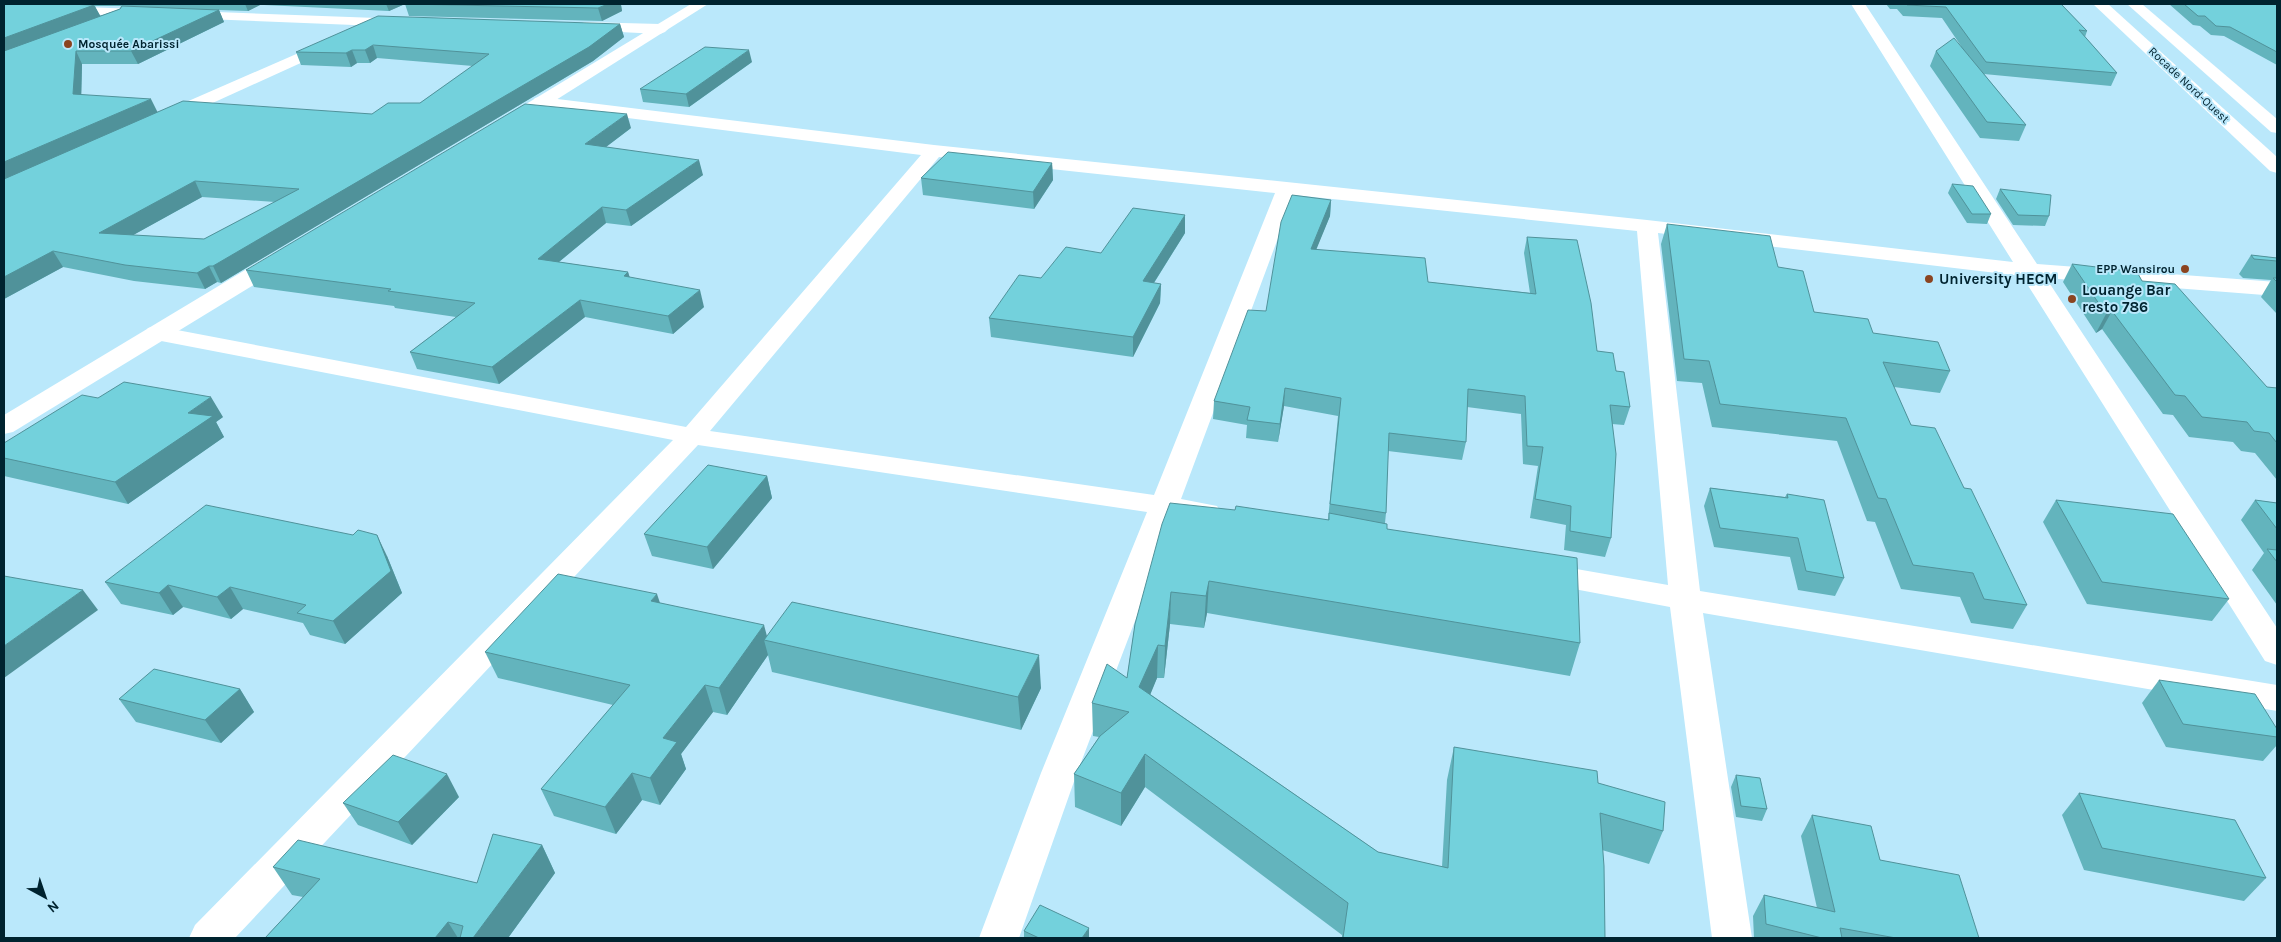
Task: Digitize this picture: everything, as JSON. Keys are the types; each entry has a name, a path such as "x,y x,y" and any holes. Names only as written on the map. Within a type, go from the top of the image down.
{"street":[{"path":"95,26 158,4"},
{"path":"490,133 701,4"},
{"path":"1858,4 2277,653"},
{"name":"Rocade Nord-Ouest","path":"2100,4 2277,167"},
{"name":"Rocade Nord-Ouest","path":"2134,4 2277,128"},
{"path":"4,6 132,13 420,23"},
{"path":"156,122 412,7"},
{"path":"570,27 660,29"},
{"path":"541,102 934,151 1286,190 1647,226 2030,270 2277,289"},
{"path":"209,938 692,436 934,151"},
{"path":"999,938 1059,773 1286,190"},
{"path":"1647,226 1685,599 1732,938"},
{"path":"4,426 293,251"},
{"path":"156,333 692,436 1165,504 1234,517"},
{"path":"1518,569 1685,599 2277,698"}],"building":[{"path":"4,4 65,4 94,5 4,38"},
{"path":"405,4 608,4 598,8"},
{"path":"1906,4 2061,4 2087,31 2079,30 2117,73 1986,62 1946,7"},
{"path":"2184,4 2277,4 2277,52 2230,27 2216,26 2205,16 2198,16"},
{"path":"122,6 219,10 131,51 76,51 73,94 151,99 4,162 4,51 120,9"},
{"path":"378,16 620,24 589,47 213,266 209,266 197,273 125,265 53,251 4,277 4,179 183,101 372,114 388,103 420,103 489,54 373,45 365,50 352,50 346,53 296,52","holes":["195,181 299,189 204,239 99,233"]},
{"path":"1954,38 2026,125 1987,122 1936,51"},
{"path":"705,47 749,50 686,94 640,89"},
{"path":"525,104 627,114 585,144 699,160 626,210 602,207 538,259 628,272 624,276 700,290 668,316 580,300 492,367 410,352 475,303 388,291 391,289 246,270"},
{"path":"948,152 1052,163 1033,192 921,178"},
{"path":"1952,184 1973,186 1991,214 1972,214"},
{"path":"2000,189 2051,195 2049,216 2018,215"},
{"path":"1292,195 1331,200 1311,249 1425,258 1428,282 1536,294 1527,237 1577,240 1591,303 1597,351 1613,353 1616,371 1624,372 1630,407 1610,405 1616,454 1611,538 1570,531 1571,506 1535,499 1543,447 1527,446 1525,396 1468,389 1466,442 1389,433 1386,513 1330,504 1341,398 1285,388 1280,424 1247,420 1250,407 1214,401 1248,310 1266,311 1281,222"},
{"path":"1133,208 1185,215 1143,281 1161,284 1133,337 989,318 1019,275 1041,278 1066,247 1101,253"},
{"path":"1667,224 1770,236 1778,267 1803,271 1814,312 1868,319 1873,333 1938,342 1950,371 1883,362 1911,425 1935,428 1964,488 1971,489 2027,605 1984,599 1973,573 1913,565 1886,499 1878,498 1846,418 1720,404 1709,361 1684,359"},
{"path":"2251,255 2277,258 2277,261 2254,259"},
{"path":"2072,264 2137,272 2142,281 2175,284 2267,387 2277,388 2277,443 2269,433 2254,431 2247,422 2202,417 2185,396 2175,395 2112,311 2106,314"},
{"path":"124,382 211,397 188,413 213,416 115,482 4,458 4,443 82,395 98,398"},
{"path":"708,465 767,476 707,547 644,534"},
{"path":"1710,488 1788,498 1787,494 1824,500 1844,578 1806,571 1798,538 1720,528"},
{"path":"2056,500 2173,514 2229,599 2102,582"},
{"path":"2255,500 2277,503 2277,529"},
{"path":"1170,503 1235,510 1236,506 1329,520 1329,513 1387,524 1387,529 1577,558 1580,643 1209,581 1206,596 1171,592 1165,646 1158,645 1139,687 1378,852 1448,868 1454,747 1597,771 1598,783 1665,802 1663,831 1600,813 1604,866 1605,938 1343,938 1348,903 1145,754 1121,793 1074,774 1100,736 1129,712 1092,703 1107,664 1127,678 1135,624 1162,524"},
{"path":"206,505 353,535 358,530 377,535 391,571 333,621 297,613 306,605 230,587 217,597 168,585 159,593 105,582"},
{"path":"2267,549 2277,550 2277,562"},
{"path":"558,574 657,594 651,601 764,625 719,688 705,685 663,738 677,742 650,778 632,773 605,807 541,789 630,685 485,652"},
{"path":"4,576 83,590 4,646"},
{"path":"792,602 1039,655 1018,697 764,640"},
{"path":"154,669 240,689 205,720 119,699"},
{"path":"2159,680 2255,694 2277,729 2277,737 2183,724"},
{"path":"393,755 447,774 398,822 343,803"},
{"path":"1736,775 1760,778 1767,809 1741,806"},
{"path":"2079,793 2235,820 2266,878 2102,848"},
{"path":"1812,815 1871,826 1880,860 1959,875 1979,938 1896,938 1840,928 1842,938 1822,938 1766,924 1764,895 1835,912"},
{"path":"493,834 542,845 473,938 460,938 463,926 448,922 435,938 265,938 320,879 273,867 298,840 477,883"},
{"path":"1040,905 1089,928 1082,938 1039,938 1024,931"}],"place":[{"name":"Mosquée Abarissi","path":"68,44"},
{"name":"EPP Wansirou","path":"2185,269"},
{"name":"University HECM","path":"1929,279"},
{"name":"Louange Bar resto 786","path":"2072,299"}]}
